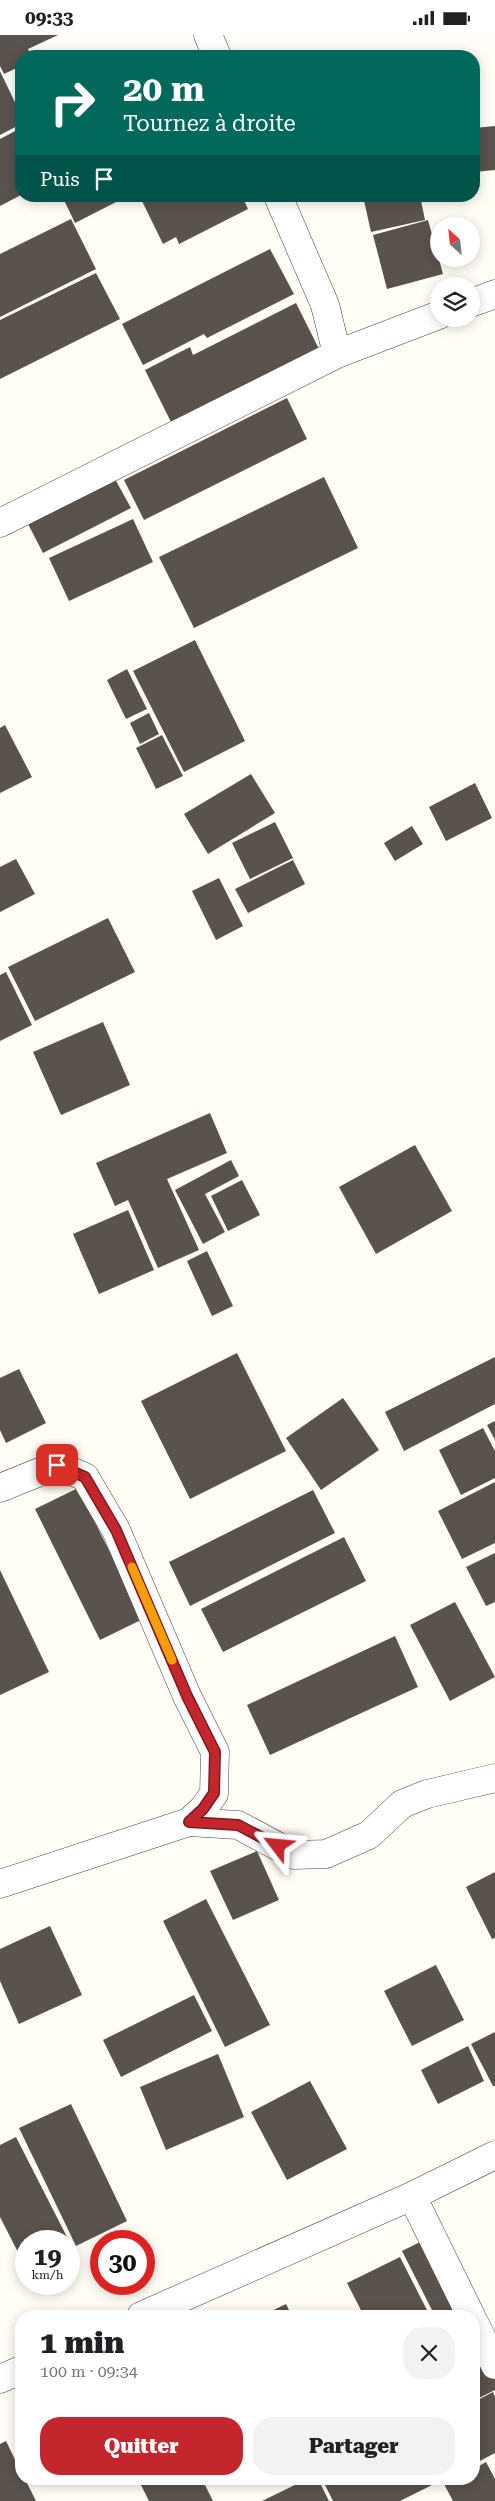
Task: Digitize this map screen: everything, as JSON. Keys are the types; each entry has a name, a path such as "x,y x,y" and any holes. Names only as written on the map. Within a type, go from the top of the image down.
{"street":[{"path":"208,35 214,50"},
{"path":"281,202 325,305 337,354"},
{"path":"480,300 495,294"},
{"path":"0,523 337,354 430,318"},
{"path":"0,1488 57,1465 85,1477 116,1530 187,1696 215,1752 214,1793 203,1809 189,1822"},
{"path":"0,1884 189,1822 238,1825 294,1855 326,1854 370,1835 402,1804 427,1794 495,1778"},
{"path":"155,2310 412,2196 495,2155"},
{"path":"412,2196 468,2310"},
{"path":"480,2334 495,2365"},
{"path":"0,2379 15,2373"}],"building":[{"path":"0,35 58,35 28,50 15,50 15,69 4,74 0,66"},
{"path":"0,71 15,102 15,127 0,135"},
{"path":"495,126 495,170 480,171 480,127"},
{"path":"15,131 15,198 0,206 0,139"},
{"path":"65,202 116,202 75,223"},
{"path":"142,202 245,202 248,209 179,244 176,237 163,244"},
{"path":"364,202 421,202 425,220 371,232"},
{"path":"71,219 96,269 0,317 0,254"},
{"path":"428,220 430,227 430,267 441,267 443,274 387,289 373,235"},
{"path":"270,249 294,294 207,338 204,334 143,365 122,324"},
{"path":"96,273 120,319 0,379 0,320"},
{"path":"296,303 322,355 174,428 145,370 190,347 193,355"},
{"path":"287,398 307,439 144,520 124,480"},
{"path":"324,477 358,548 194,628 159,557"},
{"path":"115,479 131,508 43,553 28,524"},
{"path":"133,519 153,562 69,601 49,558"},
{"path":"195,640 245,741 184,772 133,671"},
{"path":"127,669 147,709 126,719 107,680"},
{"path":"149,713 159,734 140,744 130,723"},
{"path":"5,725 32,777 0,793 0,728"},
{"path":"162,735 183,776 156,789 136,748"},
{"path":"251,774 275,813 208,854 184,814"},
{"path":"475,783 492,818 446,841 429,807"},
{"path":"275,822 293,858 250,879 232,843"},
{"path":"412,826 423,844 395,861 384,843"},
{"path":"16,859 35,894 0,912 0,867"},
{"path":"293,860 305,884 248,913 235,889"},
{"path":"219,878 243,926 216,940 192,891"},
{"path":"108,918 135,972 35,1021 8,967"},
{"path":"6,972 32,1025 0,1041 0,975"},
{"path":"103,1022 130,1085 61,1115 33,1052"},
{"path":"210,1113 227,1153 167,1179 199,1250 158,1268 128,1200 115,1206 96,1163"},
{"path":"415,1145 452,1211 376,1254 339,1187"},
{"path":"231,1160 239,1176 205,1194 225,1232 203,1244 175,1190"},
{"path":"242,1180 260,1215 228,1231 211,1196"},
{"path":"128,1210 154,1270 99,1294 73,1234"},
{"path":"207,1251 233,1306 212,1316 187,1261"},
{"path":"237,1353 286,1451 190,1499 141,1401"},
{"path":"495,1357 495,1404 404,1451 385,1412"},
{"path":"19,1369 46,1423 6,1443 0,1430 0,1378"},
{"path":"343,1398 379,1450 321,1490 286,1438"},
{"path":"495,1421 495,1440 487,1425"},
{"path":"483,1428 495,1451 495,1478 461,1495 439,1450"},
{"path":"495,1482 495,1543 462,1559 438,1511"},
{"path":"78,1488 143,1619 100,1640 35,1509"},
{"path":"313,1490 335,1533 190,1606 169,1562"},
{"path":"344,1537 366,1581 223,1652 201,1609"},
{"path":"495,1553 495,1602 486,1606 466,1567"},
{"path":"0,1570 49,1672 0,1695"},
{"path":"455,1602 495,1677 450,1701 410,1625"},
{"path":"395,1636 418,1687 270,1755 247,1705"},
{"path":"257,1851 279,1900 233,1920 210,1871"},
{"path":"495,1872 495,1938 492,1939 466,1887"},
{"path":"206,1899 270,2025 225,2047 163,1921"},
{"path":"50,1926 82,1995 19,2024 0,1981 0,1949"},
{"path":"436,1965 464,2020 412,2046 384,1991"},
{"path":"194,1995 212,2031 121,2077 103,2040"},
{"path":"495,2032 495,2086 493,2086 471,2044"},
{"path":"468,2046 484,2081 438,2104 421,2070"},
{"path":"218,2054 244,2117 166,2150 140,2087"},
{"path":"310,2081 347,2149 287,2180 251,2112"},
{"path":"71,2104 127,2221 109,2230 90,2230 90,2239 80,2244 80,2230 68,2230 19,2128"},
{"path":"16,2137 63,2230 15,2230 15,2246 0,2217 0,2145"},
{"path":"426,2239 462,2310 432,2310 402,2251"},
{"path":"400,2257 427,2310 361,2310 347,2283"},
{"path":"286,2304 289,2310 274,2310"},
{"path":"480,2346 495,2375 495,2390 480,2398"},
{"path":"493,2392 495,2397 495,2453 480,2461 480,2399"},
{"path":"6,2441 15,2460 15,2485 28,2485 36,2501 0,2501 0,2444"},
{"path":"486,2462 495,2479 495,2501 453,2501 445,2485 480,2485 480,2466"},
{"path":"141,2485 205,2485 213,2501 149,2501"},
{"path":"295,2485 321,2485 329,2501 262,2501"},
{"path":"325,2485 432,2485 400,2501 333,2501"}],"slow traffic":[{"path":"132,1567 172,1660"}],"route":[{"path":"57,1465 85,1477 116,1530 187,1696 215,1752 214,1793 203,1809 189,1822 238,1825 278,1846"}]}
